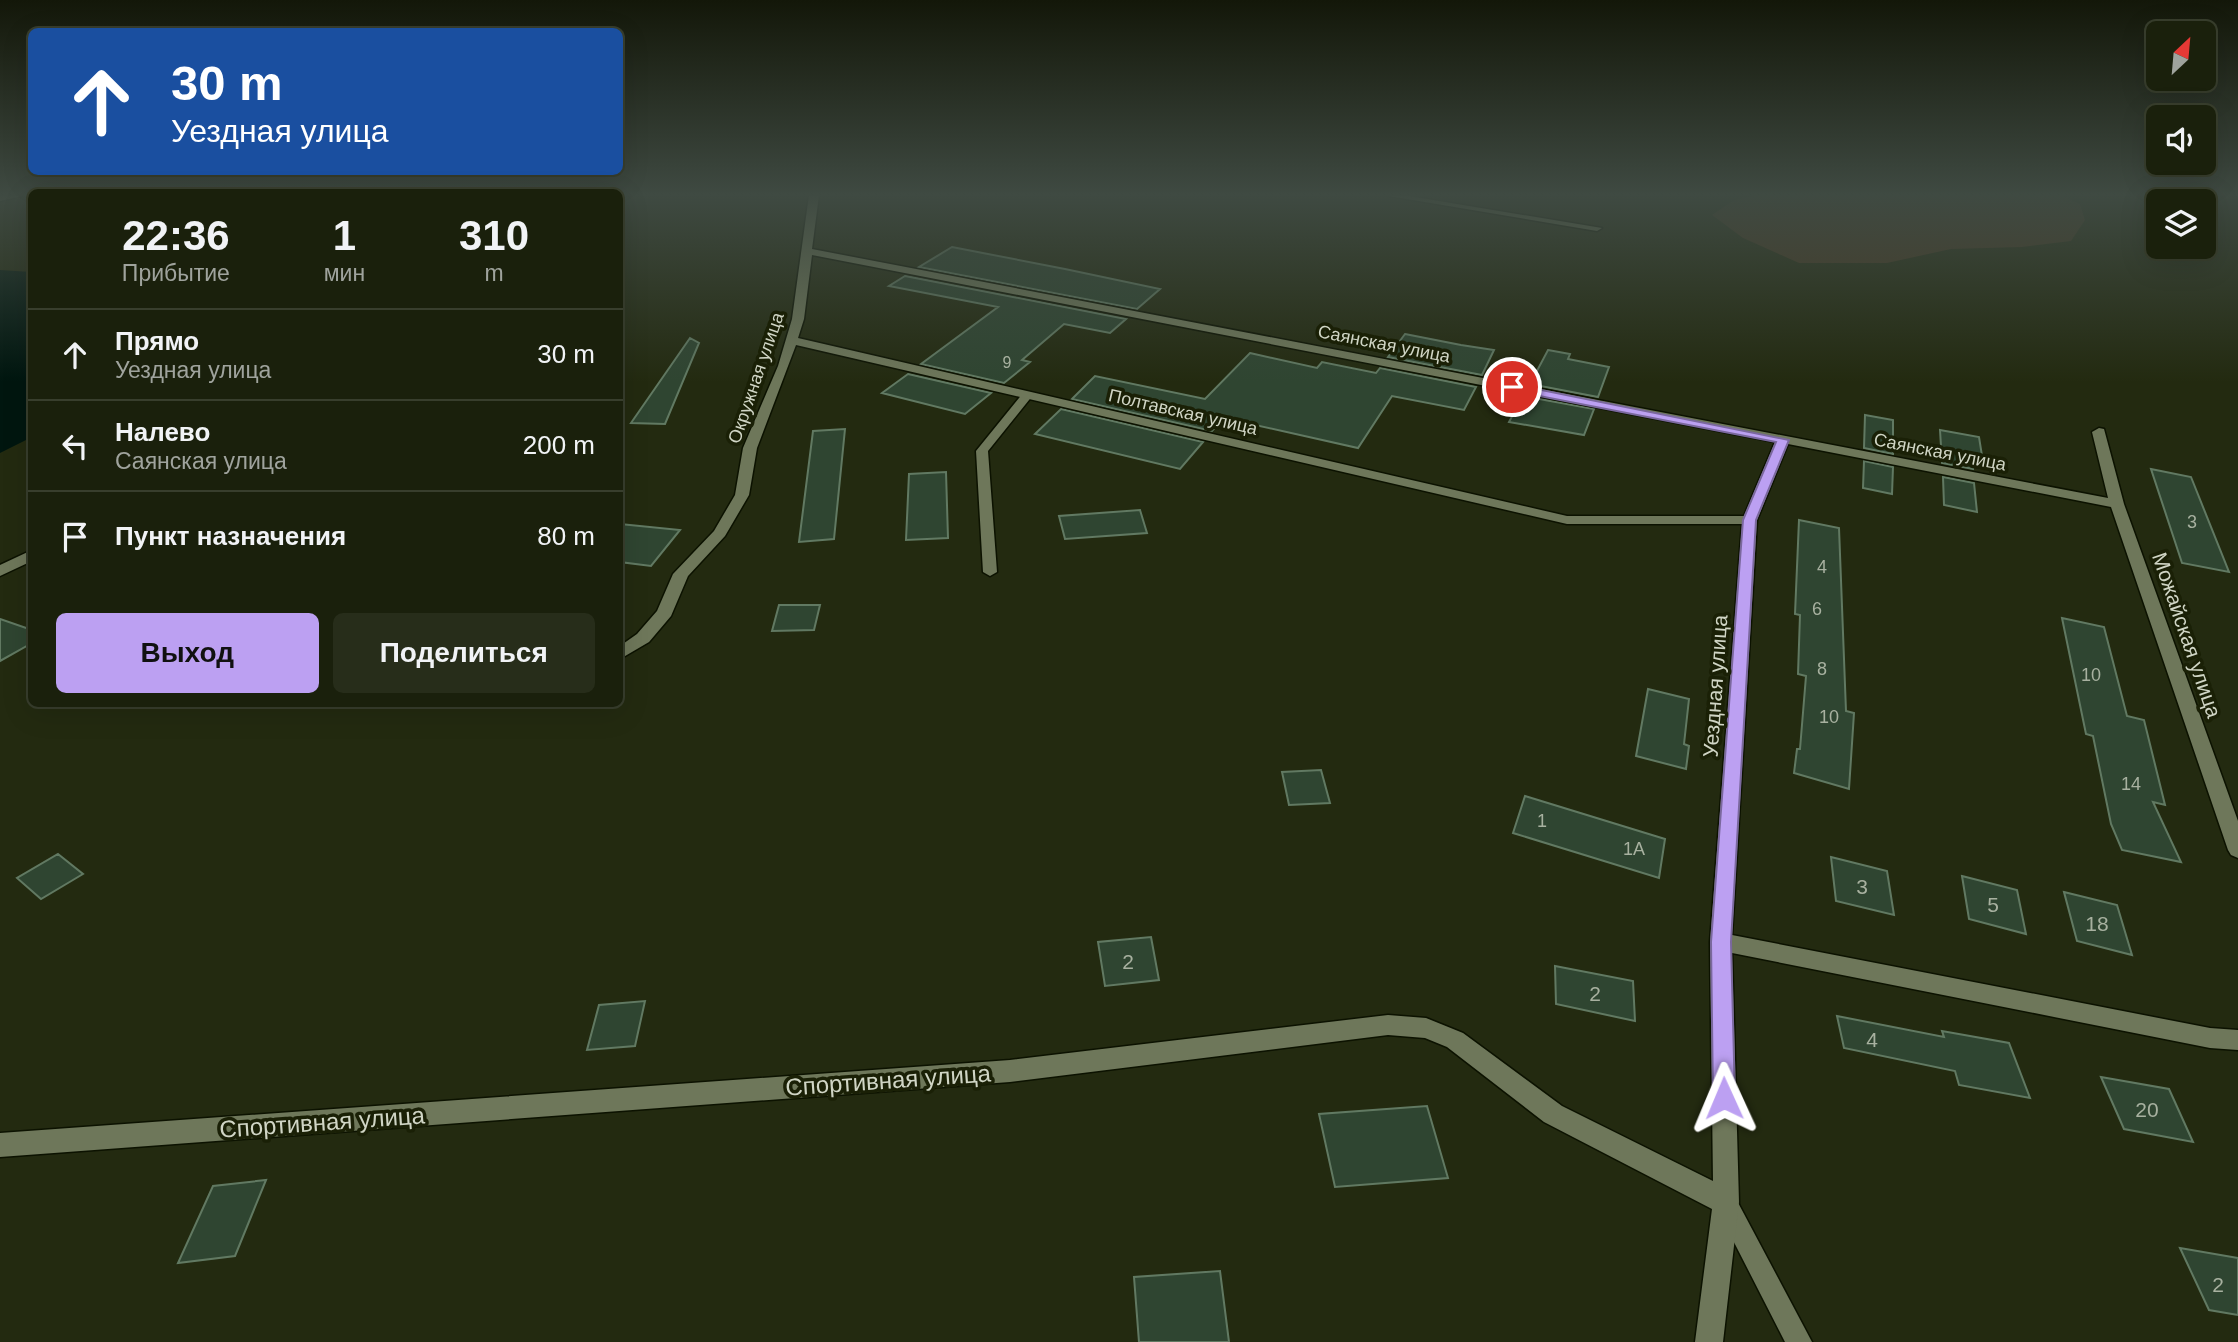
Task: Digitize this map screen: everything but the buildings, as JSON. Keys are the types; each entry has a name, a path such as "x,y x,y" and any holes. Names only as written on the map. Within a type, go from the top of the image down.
{"street":[{"name":"Окружная улица","path":"623,652 643,638 665,612 681,574 720,533 742,495 750,448 784,366 798,319 808,258"},
{"name":"Саянская улица","path":"843,258 2117,504"},
{"name":"Полтавская улица","path":"790,340 1567,520 1750,520"},
{"name":"Можайская улица","path":"2099,432 2117,504 2238,850"},
{"name":"Уездная улица","path":"1709,1342 1726,1202 1721,942 1750,520 1783,440"},
{"path":"0,571 28,557"},
{"path":"1721,942 2210,1038 2238,1040"},
{"name":"Спортивная улица","path":"0,1145 1010,1071 1388,1025 1426,1028 1455,1040 1552,1114 1726,1202"}],"lane":[{"path":"990,572 982,451 1027,395"},
{"path":"1726,1202 1799,1342"}],"shaded area":[{"path":"1787,258 1912,258 1887,263 1799,263"},
{"path":"0,270 28,272 28,439 0,453"}],"route":[{"path":"1512,387 1783,440 1750,520 1721,942 1724,1098"}]}
